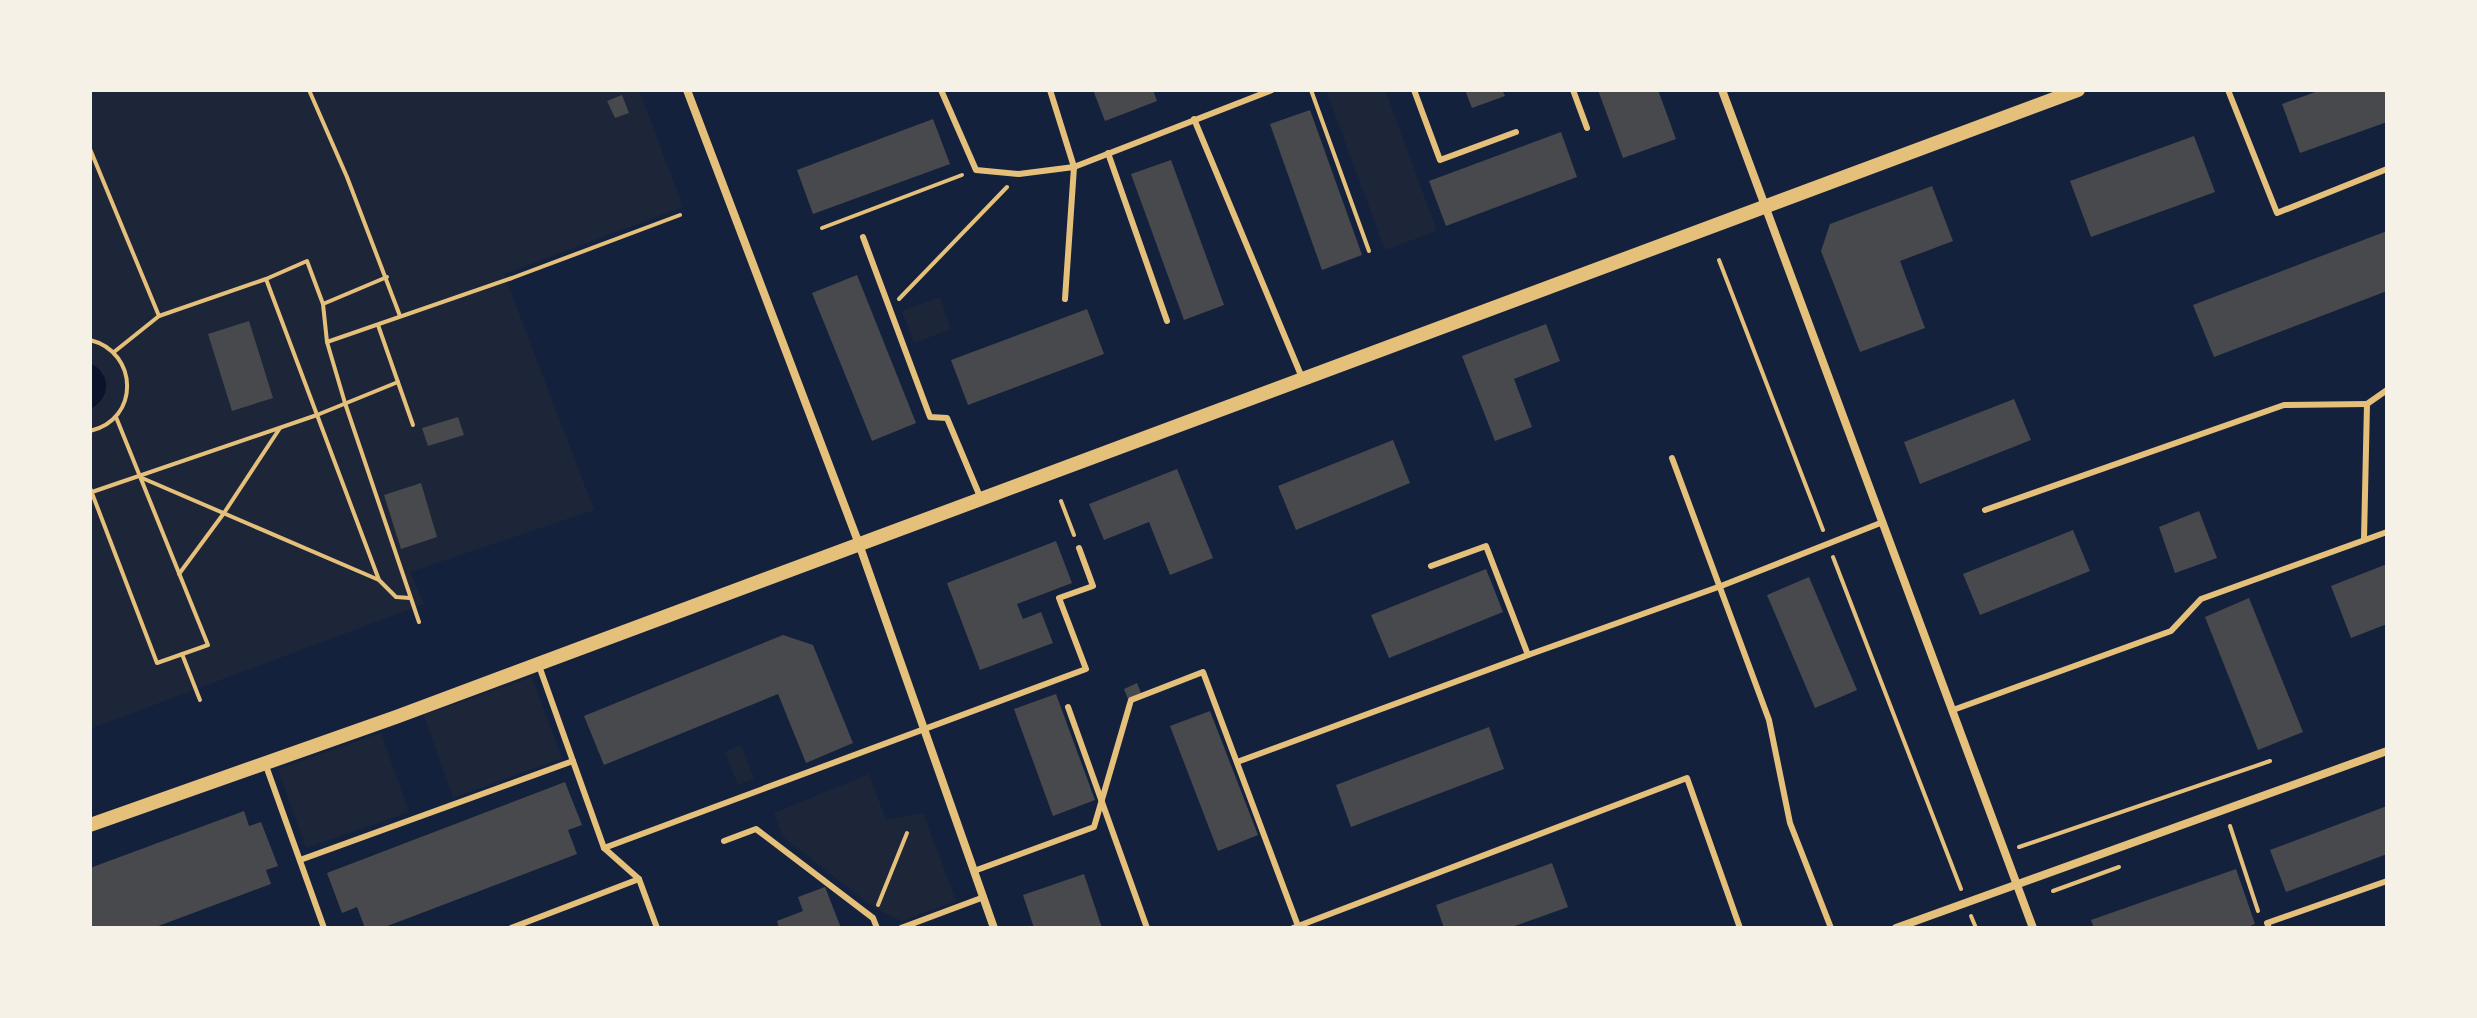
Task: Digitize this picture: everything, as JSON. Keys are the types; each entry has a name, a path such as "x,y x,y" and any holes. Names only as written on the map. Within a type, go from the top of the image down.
{"street":[{"path":"687,90 859,544 994,928"},
{"path":"1722,90 2033,928"},
{"path":"90,825 396,717 2078,90"},
{"path":"1896,928 2387,751"}],"lane":[{"path":"941,90 976,170 1019,174 1074,167 1272,90"},
{"path":"1050,90 1074,167 1065,299"},
{"path":"1414,90 1440,160 1516,132"},
{"path":"1573,90 1587,128"},
{"path":"2228,90 2277,213 2387,169"},
{"path":"1194,119 1303,380"},
{"path":"1108,153 1167,321"},
{"path":"863,237 930,417 947,418 981,499"},
{"path":"1985,510 2284,405 2367,404 2387,390"},
{"path":"2364,539 2367,404"},
{"path":"1672,458 1769,720 1790,823 1831,928"},
{"path":"1237,762 1721,586 1883,522"},
{"path":"1953,710 2171,631 2201,599 2387,532"},
{"path":"1431,566 1486,546 1528,655"},
{"path":"604,848 1086,669 1059,598 1093,586 1079,548"},
{"path":"537,663 604,848 639,879 657,928"},
{"path":"1094,827 1131,700 1203,672 1296,927 1687,778 1740,928"},
{"path":"1068,707 1147,928"},
{"path":"300,860 573,761"},
{"path":"265,763 324,928"},
{"path":"974,871 1094,827 1111,827"},
{"path":"724,841 756,829 873,918 877,928"},
{"path":"511,928 639,879"},
{"path":"2269,928 2267,923 2387,881"},
{"path":"901,928 984,897"}],"path":[{"path":"309,90 387,277 400,316"},
{"path":"1311,90 1369,251"},
{"path":"90,149 159,316"},
{"path":"822,228 976,170"},
{"path":"890,309 1019,174"},
{"path":"327,342 512,278 680,215"},
{"path":"1719,260 1976,928"},
{"path":"114,352 159,316 266,279 307,261 323,304 327,342 345,403 419,622"},
{"path":"323,304 387,277"},
{"path":"266,279 379,580"},
{"path":"378,324 413,425"},
{"path":"90,330 92,340 114,352 121,362 128,384 123,407 116,417 107,425 90,431"},
{"path":"116,417 140,477 179,574 208,645 157,663 91,491 140,477 317,415 398,382"},
{"path":"179,574 280,428"},
{"path":"140,477 379,580 396,597 410,598"},
{"path":"1061,501 1079,548"},
{"path":"182,654 200,700"},
{"path":"2005,852 2270,761"},
{"path":"2230,826 2259,914"},
{"path":"873,918 907,833"}],"shaded area":[{"path":"90,90 639,90 683,207 504,274 594,510 410,572 424,604 90,729"},
{"path":"1326,90 1385,90 1437,231 1385,250"},
{"path":"940,297 951,329 914,343 902,311"},
{"path":"90,363 102,373 106,386 102,399 90,409"},
{"path":"532,677 562,758 453,798 424,715"},
{"path":"381,733 409,812 306,848 278,769"},
{"path":"741,745 754,779 738,785 725,752"},
{"path":"869,774 886,820 923,813 956,901 902,921 876,909 783,837 774,813"}],"building":[{"path":"1093,90 1153,90 1157,101 1105,121"},
{"path":"1465,90 1502,90 1505,96 1472,108"},
{"path":"1598,90 1658,90 1676,139 1623,158"},
{"path":"2321,90 2387,90 2387,122 2300,153 2282,104"},
{"path":"622,95 629,113 615,118 607,101"},
{"path":"1310,110 1362,255 1322,270 1270,124"},
{"path":"933,119 950,164 813,214 797,170"},
{"path":"1561,132 1577,177 1446,226 1429,181"},
{"path":"2194,136 2215,192 2091,237 2070,181"},
{"path":"1171,160 1224,305 1184,320 1131,174"},
{"path":"1932,186 1953,241 1900,261 1925,328 1860,352 1821,251 1830,224"},
{"path":"2387,231 2387,291 2214,357 2193,305"},
{"path":"857,275 916,423 872,441 812,293"},
{"path":"1087,309 1104,354 968,405 951,360"},
{"path":"249,321 273,398 232,411 208,334"},
{"path":"1546,324 1560,361 1514,379 1532,427 1495,441 1462,356"},
{"path":"2014,399 2031,440 1920,484 1904,442"},
{"path":"458,417 464,435 428,446 422,428"},
{"path":"1393,440 1410,483 1296,530 1278,486"},
{"path":"1177,469 1213,558 1170,575 1149,522 1104,540 1089,504"},
{"path":"421,483 437,537 401,549 384,495"},
{"path":"2199,511 2217,558 2175,573 2159,527"},
{"path":"2073,530 2090,571 1980,615 1963,574"},
{"path":"1056,541 1072,583 1017,604 1023,619 1041,612 1053,643 980,670 947,583"},
{"path":"2387,564 2387,624 2351,638 2331,586"},
{"path":"1486,569 1503,612 1389,658 1371,615"},
{"path":"1809,577 1857,690 1815,708 1767,595"},
{"path":"2249,598 2303,732 2258,750 2205,617"},
{"path":"783,635 813,645 853,743 806,763 778,694 604,765 584,716"},
{"path":"1137,683 1141,693 1128,699 1124,689"},
{"path":"1056,694 1095,800 1053,816 1014,709"},
{"path":"1210,711 1258,835 1218,851 1170,726"},
{"path":"1489,727 1504,769 1351,827 1336,785"},
{"path":"565,782 582,825 568,830 577,854 382,928 365,928 357,907 342,913 327,873"},
{"path":"2387,806 2387,854 2286,892 2270,850"},
{"path":"244,811 249,826 261,822 278,866 266,870 271,884 153,928 90,928 90,868"},
{"path":"1552,863 1568,907 1509,928 1444,928 1436,905"},
{"path":"2236,869 2255,924 2245,928 2094,928 2091,920"},
{"path":"1084,874 1102,928 1034,928 1023,895"},
{"path":"825,887 841,928 779,928 777,921 803,911 798,897"}]}
